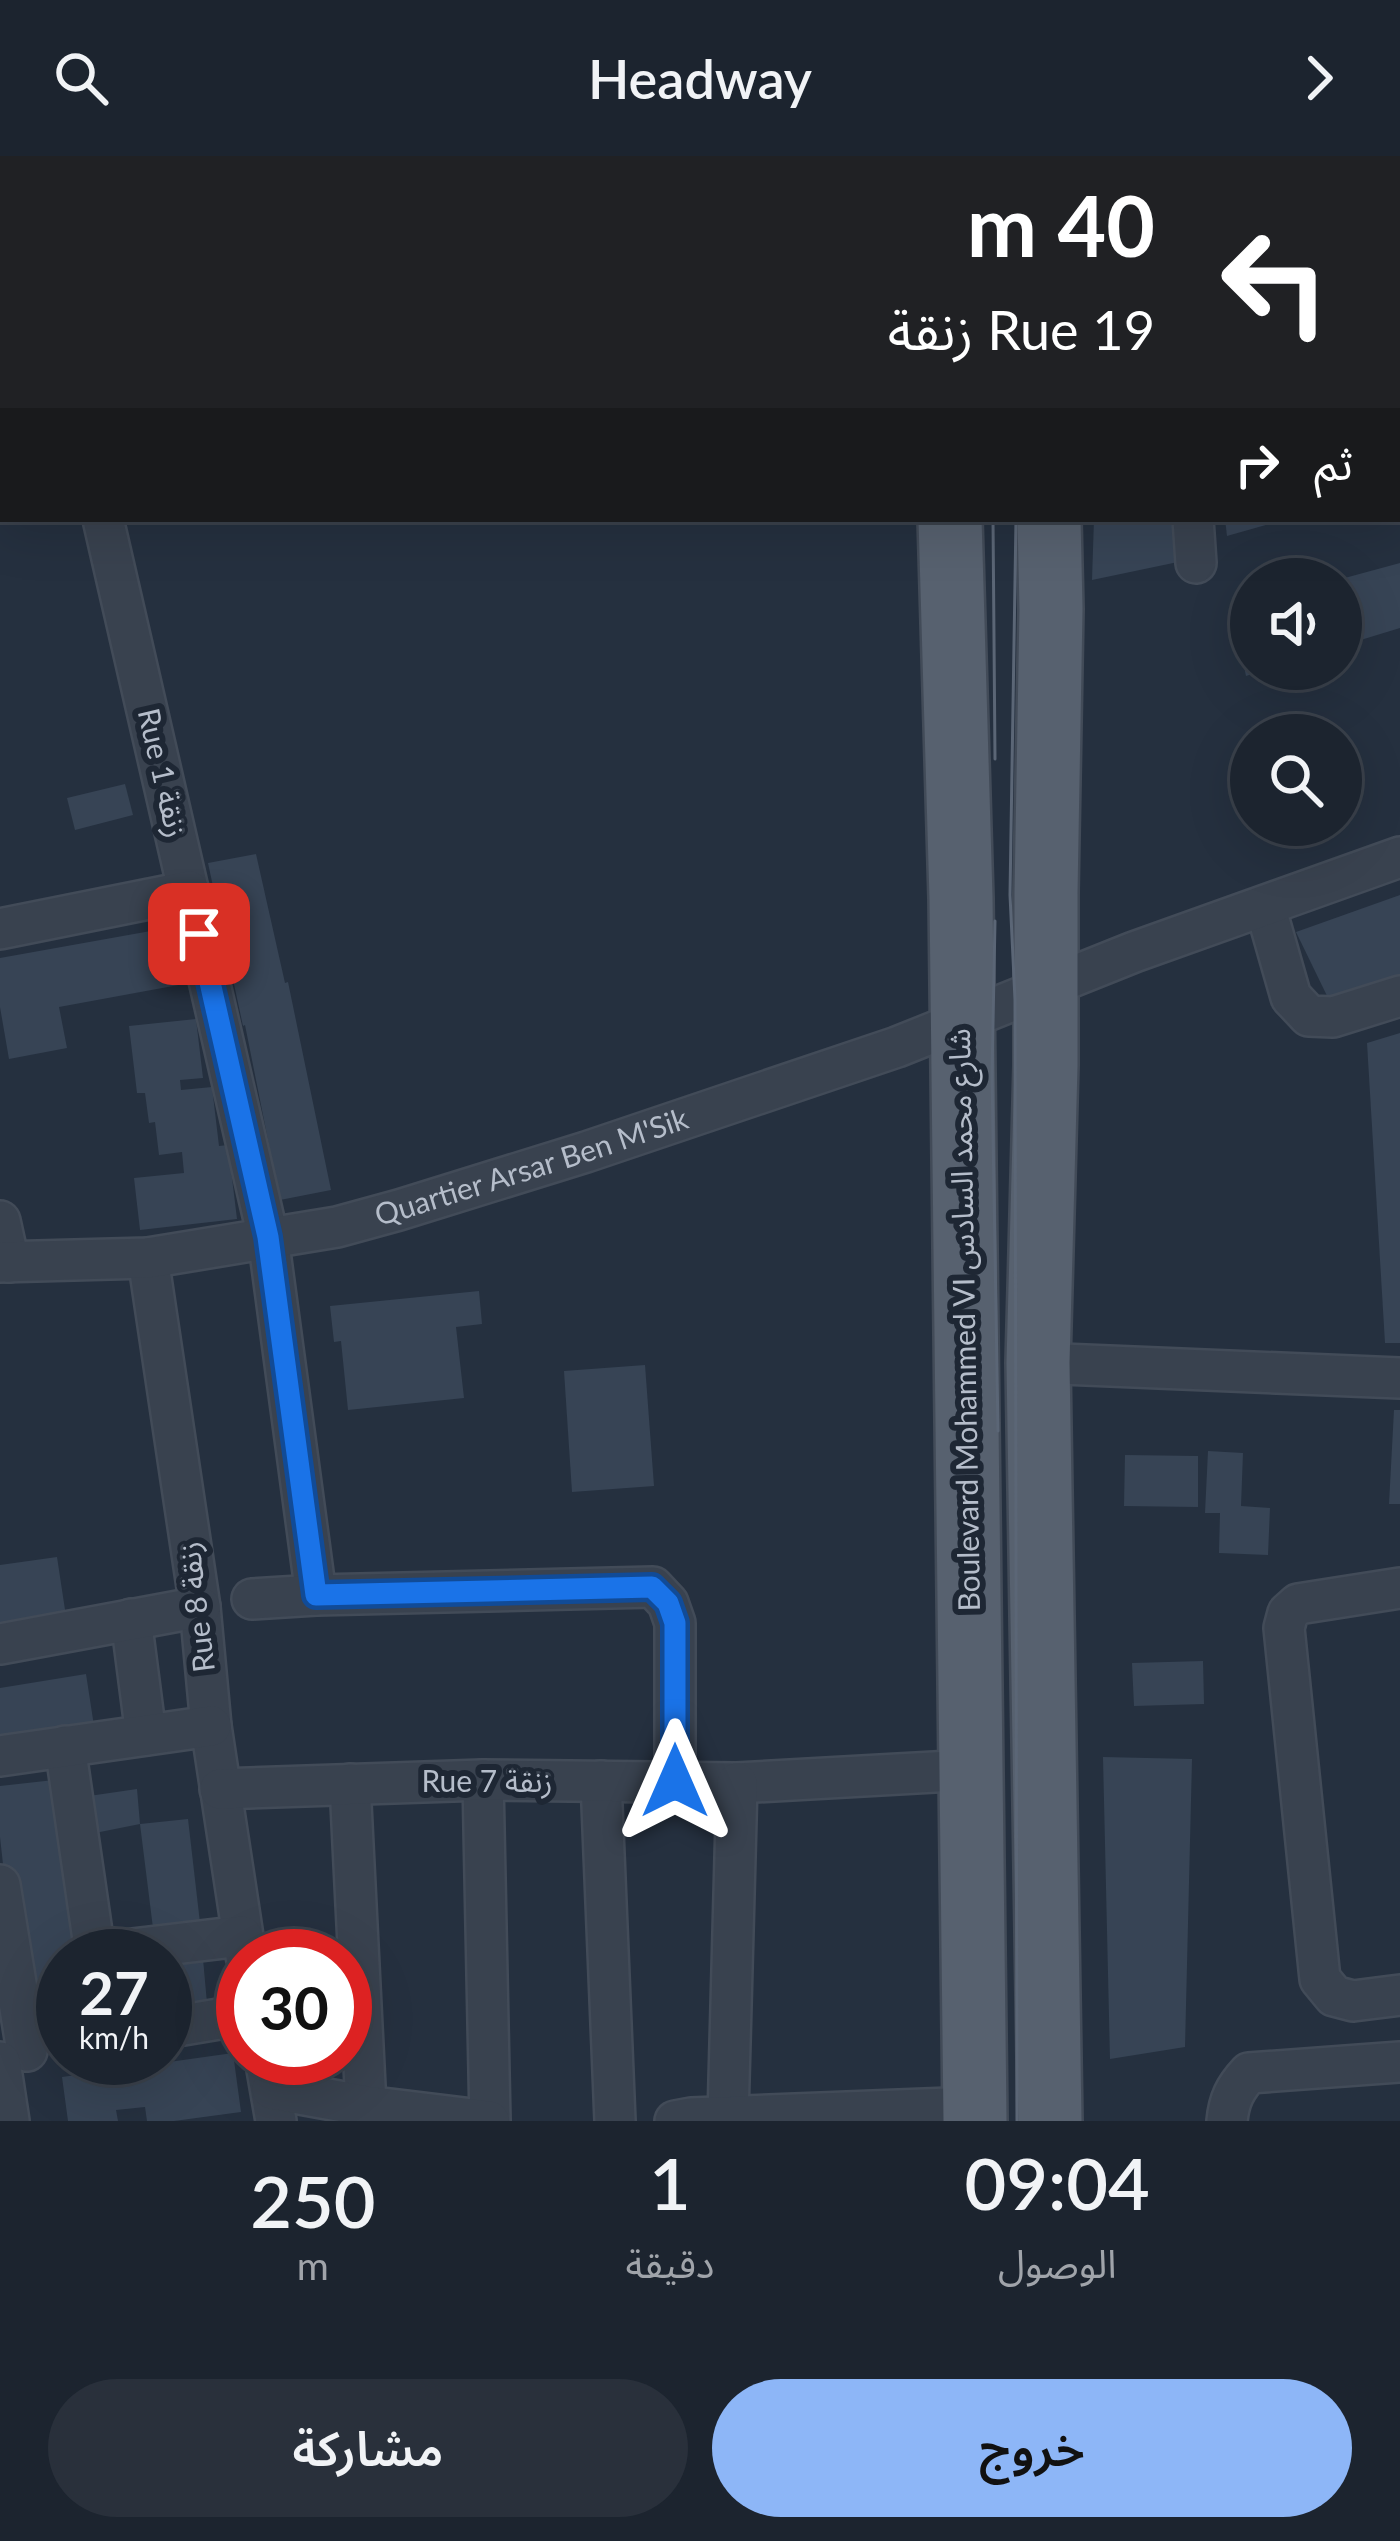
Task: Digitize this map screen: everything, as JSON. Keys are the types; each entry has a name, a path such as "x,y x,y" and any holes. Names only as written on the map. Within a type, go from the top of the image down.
{"main road":[{"name":"Boulevard Mohammed VI شارع محمد السادس","path":"950,522 961,898 976,2114"},
{"path":"1049,522 1046,1065 1038,1363 1050,2121"}],"street":[{"name":"Rue 1 زنقة","path":"104,522 268,1237 316,1595"},
{"path":"1193,522 1196,562"},
{"name":"Quartier Arsar Ben M'Sik","path":"4,1262 148,1258 357,1222 566,1159 897,1047 1134,952 1400,857"},
{"path":"0,929 189,891"},
{"path":"1265,906 1291,997 1309,1016 1333,1017 1400,996"},
{"path":"0,1221 4,1262"},
{"name":"Rue 8 زنقة","path":"148,1258 241,1929"},
{"path":"1038,1363 1400,1378"},
{"path":"252,1599 652,1587 668,1603 675,1623 675,1781"},
{"path":"1400,1588 1298,1604 1288,1613 1284,1628 1320,1978 1334,1996 1353,2001 1400,1995"},
{"path":"0,1644 200,1606"},
{"path":"131,1619 146,1735"},
{"path":"0,1756 211,1726"},
{"path":"65,1747 93,1939 103,1949 115,1951 216,1947"},
{"name":"Rue 7 زنقة","path":"220,1789 483,1780 737,1783 970,1770"},
{"path":"271,2089 490,2121 483,1780"},
{"path":"601,1781 615,2121"},
{"path":"728,2116 737,1783"},
{"path":"350,1784 366,2106"},
{"path":"0,1885 4,1945 22,2053 9,2121"},
{"path":"1227,2121 1228,2104 1250,2073 1400,2062"},
{"path":"678,2120 976,2114"}],"building":[{"path":"1094,522 1178,522 1178,562 1092,580"},
{"path":"1225,522 1277,522 1227,536"},
{"path":"1400,563 1400,628 1362,640 1362,573"},
{"path":"125,784 133,815 75,830 67,798"},
{"path":"256,854 331,1190 280,1200 208,863"},
{"path":"1400,895 1400,978 1331,1004 1296,932"},
{"path":"173,927 184,984 59,1007 67,1048 9,1059 0,1007 0,958"},
{"path":"196,1019 203,1078 180,1080 181,1090 212,1087 219,1146 228,1145 237,1219 140,1230 134,1178 184,1173 182,1152 159,1155 145,1093 137,1093 129,1026"},
{"path":"1400,1033 1400,1343 1385,1343 1367,1043"},
{"path":"479,1291 482,1324 456,1327 464,1398 348,1410 341,1341 334,1342 330,1306"},
{"path":"645,1365 654,1486 572,1492 564,1371"},
{"path":"1394,1410 1400,1410 1400,1504 1389,1504"},
{"path":"1208,1451 1243,1453 1241,1506 1270,1508 1268,1555 1219,1553 1220,1513 1205,1513"},
{"path":"1125,1455 1198,1456 1198,1507 1124,1506"},
{"path":"57,1557 67,1623 0,1633 0,1565"},
{"path":"1203,1661 1204,1704 1134,1706 1132,1663"},
{"path":"86,1674 94,1726 0,1741 0,1688"},
{"path":"1103,1757 1192,1759 1185,2047 1110,2059"},
{"path":"54,1780 78,1929 36,1929 36,1989 17,1991 0,1837 0,1786"},
{"path":"137,1789 140,1824 95,1833 89,1796"},
{"path":"188,1819 200,1923 153,1928 140,1824"},
{"path":"203,1959 208,2014 192,2015 192,1961"},
{"path":"216,2055 216,2085 237,2085 241,2112 147,2121 145,2107 116,2110 118,2121 68,2121 63,2085 192,2085 192,2059"}],"tram line":[{"path":"993,522 995,759"},
{"path":"1016,522 1010,895 1015,1000 1017,2121"},
{"path":"995,921 992,1075 998,1431"}],"route":[{"path":"199,934 268,1237 316,1595 652,1587 668,1603 675,1623 675,1781"}]}
